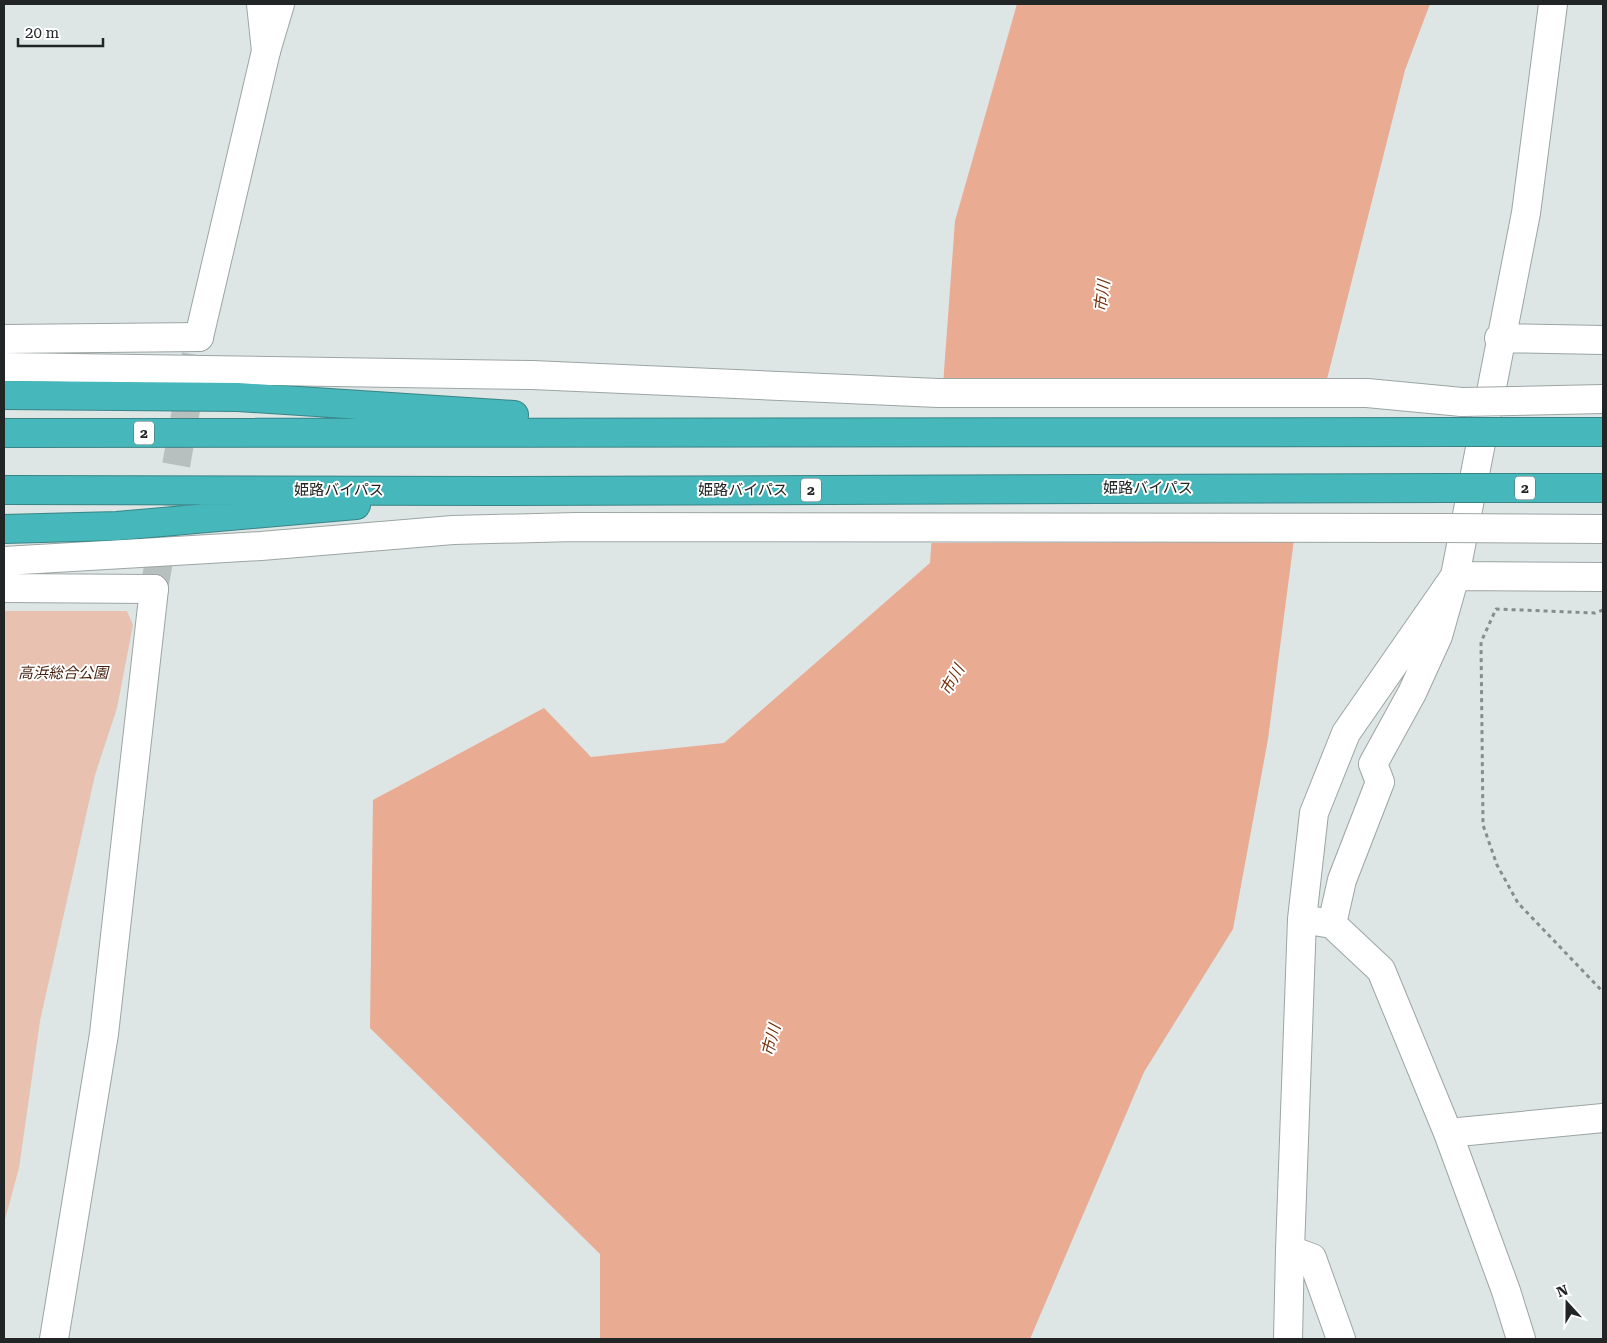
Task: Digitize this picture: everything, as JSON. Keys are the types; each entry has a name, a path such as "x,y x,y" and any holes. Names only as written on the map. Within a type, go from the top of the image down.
{"highway":[{"path":"4,395 238,397 766,432"},
{"name":"2","path":"4,433 1603,432"},
{"name":"姫路バイパス","path":"4,490 270,502 496,491 1349,487 1603,488"},
{"path":"4,529 117,526 270,502"}],"street":[{"path":"261,4 266,51"},
{"path":"4,338 199,337 266,51 280,4"},
{"path":"1332,924 1342,880 1380,782 1373,764 1412,693 1438,636 1455,576 1499,338 1526,213 1553,4"},
{"path":"1499,338 1603,340"},
{"path":"4,366 532,375 938,393 1367,393 1462,402 1603,399"},
{"path":"4,561 261,546 453,530 566,528 1341,527 1603,529"},
{"path":"1455,576 1603,577"},
{"path":"1288,1339 1302,919 1314,813 1346,733 1455,576"},
{"path":"4,588 154,589 104,1034 54,1339"},
{"path":"1302,919 1332,924 1381,970 1448,1133 1506,1291 1521,1339"},
{"path":"1448,1133 1603,1118"},
{"path":"1290,1250 1312,1258 1340,1339"}],"path":[{"path":"1603,610 1595,613 1496,609 1481,642 1483,825 1497,866 1518,903 1603,992"}],"green space":[{"name":"高浜総合公園","path":"4,611 127,611 133,625 117,708 95,775 40,1021 19,1168 4,1223"}],"water":[{"name":"市川","path":"1017,4 1430,4 1405,70 1302,478 1268,739 1233,929 1144,1072 1030,1339 600,1339 600,1254 370,1028 373,800 544,708 591,757 724,743 930,563 955,221"}],"pier":[{"path":"1329,380 1304,479 1296,542 929,543 941,381"}],"tunnel":[{"path":"154,589 199,337"}]}
